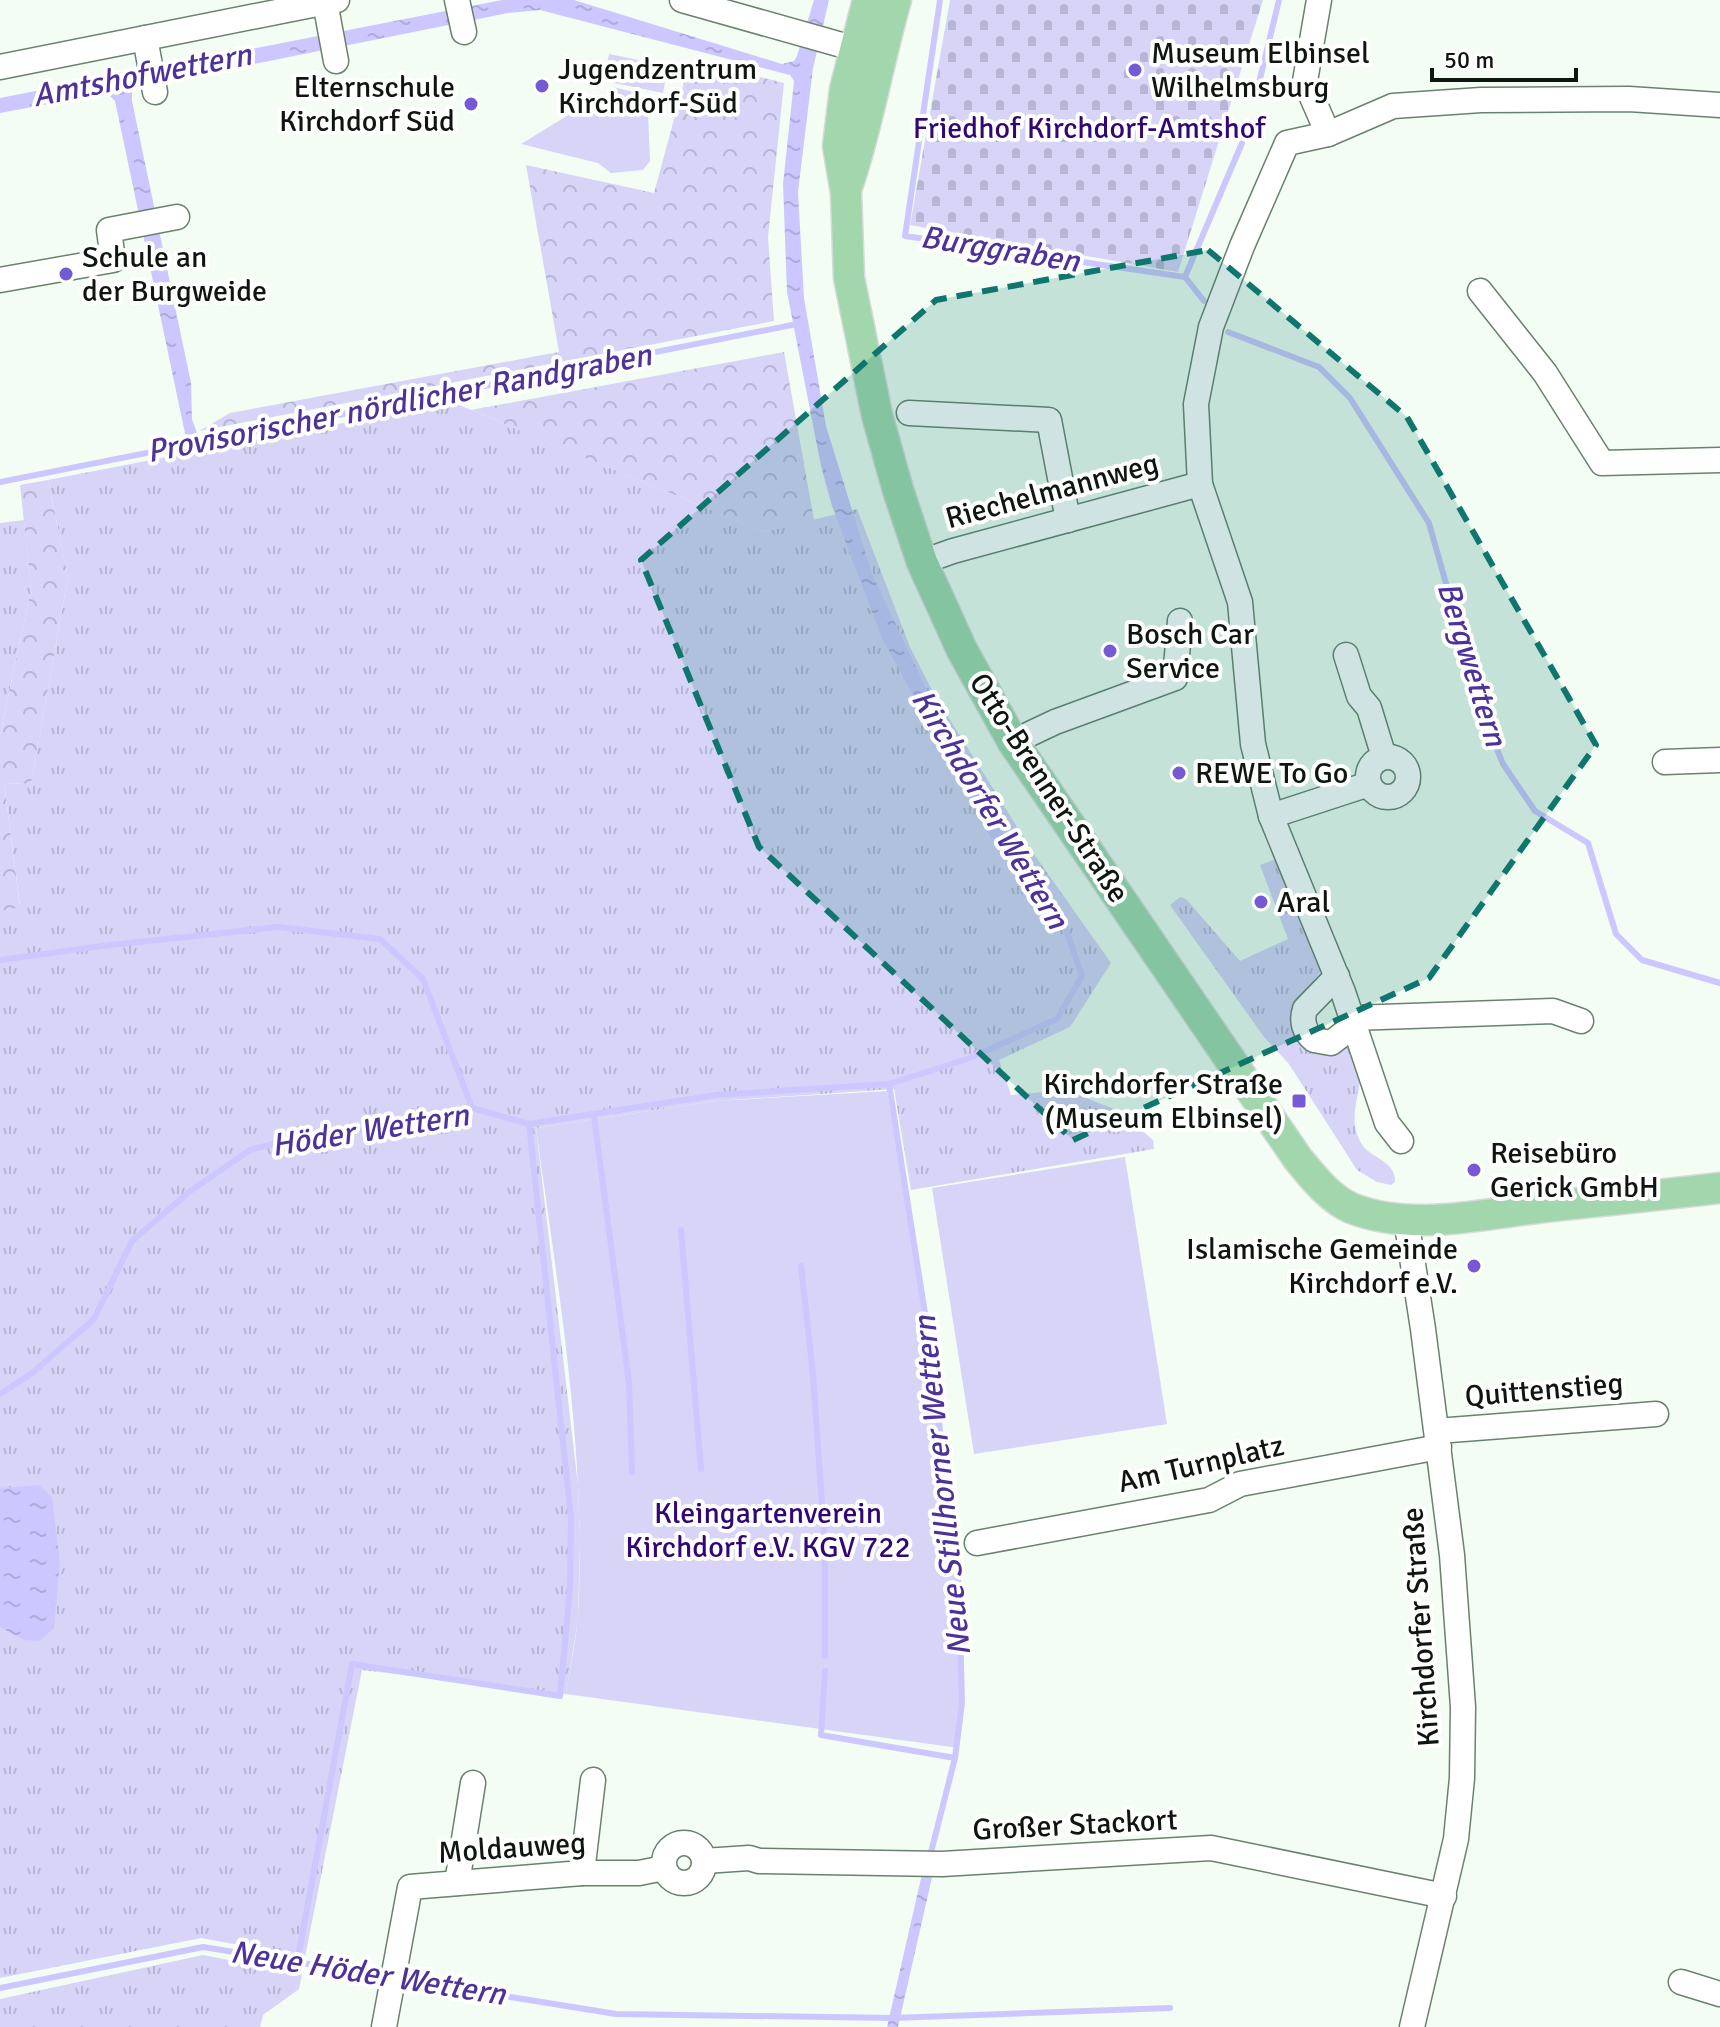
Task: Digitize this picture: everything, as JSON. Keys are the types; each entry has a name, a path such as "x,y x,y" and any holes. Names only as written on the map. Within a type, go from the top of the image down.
{"main road":[{"name":"Otto-Brenner-Straße","path":"868,0 845,89 838,146 846,193 849,278 865,364 894,478 922,562 975,676 1013,742 1298,1159 1345,1205 1375,1215 1406,1219 1451,1218 1720,1188"},
{"name":"Otto-Brenner-Straße","path":"854,49 896,0"}],"street":[{"path":"457,0 464,32"},
{"path":"682,0 854,49"},
{"path":"1319,0 1305,81 1328,134"},
{"path":"0,67 145,38 331,9 336,61"},
{"path":"145,38 155,92"},
{"path":"1401,1141 1387,1123 1337,976 1271,816 1253,744 1240,602 1200,484 1196,404 1211,327 1287,143 1328,134 1393,106 1555,99 1629,99 1720,105"},
{"path":"0,280 113,260 109,230 172,219"},
{"path":"1480,291 1545,373 1602,463 1720,460"},
{"path":"909,413 1049,420 1068,520"},
{"name":"Riechelmannweg","path":"922,562 1200,484"},
{"path":"1013,742 1055,722 1175,678 1180,621"},
{"path":"1346,655 1359,696 1369,708 1384,757"},
{"path":"1384,757 1399,760 1408,772 1406,787 1401,793 1386,798 1369,784 1371,767 1384,757"},
{"path":"1665,762 1720,760"},
{"path":"1271,816 1369,784"},
{"path":"1337,976 1305,1009 1306,1030 1314,1040 1331,1043 1348,1030 1352,1018"},
{"path":"1352,1018 1553,1011 1581,1021"},
{"name":"Kirchdorfer Straße","path":"1406,1219 1452,1555 1463,1707 1462,1778 1456,1839 1412,2027"},
{"name":"Quittenstieg","path":"1438,1439 1656,1414"},
{"name":"Am Turnplatz","path":"977,1543 1209,1500 1240,1484 1438,1439"},
{"path":"582,1873 593,1780"},
{"path":"457,1883 473,1783"},
{"name":"Großer Stackort","path":"704,1861 749,1858 759,1861 933,1865 1211,1848 1444,1896"},
{"name":"Moldauweg","path":"384,2027 410,1887 582,1873 639,1873 664,1868 673,1881 689,1884 702,1874 704,1861"},
{"path":"1681,1982 1720,1994"}],"highlighted area":[{"path":"1208,250 1407,417 1596,745 1429,978 1073,1140 759,847 641,560 936,300"}],"green space":[{"name":"Friedhof Kirchdorf-Amtshof","path":"950,0 1263,0 1178,272 910,225"},
{"path":"609,54 668,66 663,93 604,81"},
{"path":"690,60 784,83 768,237 774,321 199,431 230,413 559,352 526,165 654,193"},
{"path":"613,87 638,93 648,114 650,161 643,170 611,173 598,163 521,144 578,109 601,109 611,103"},
{"path":"784,352 814,520 764,532 471,410"},
{"path":"452,402 764,532 857,509 910,647 935,696 1036,857 1111,963 1070,1027 999,1060 1011,1095 1066,1090 1119,1111 1153,1140 1154,1149 911,1190 894,1089 716,1101 536,1128 578,1485 578,1619 566,1694 362,1670 305,1957 201,1938 0,1978 0,911 20,906 4,783 31,784 68,577 48,480"},
{"path":"48,480 68,577 31,784 4,783 20,907 0,911 0,735 31,589 20,485"},
{"path":"24,520 31,589 0,735 0,523"},
{"path":"1276,859 1323,968 1294,1010 1293,1030 1301,1044 1321,1054 1332,1053 1351,1042 1360,1075 1355,1118 1357,1133 1364,1147 1391,1168 1395,1182 1391,1185 1377,1182 1357,1170 1289,1064 1264,1037 1170,905 1180,897 1186,899 1240,961 1288,939 1260,865"},
{"name":"Kleingartenverein Kirchdorf e.V. KGV 722","path":"887,1091 935,1380 957,1543 964,1667 959,1748 566,1694 578,1615 578,1493 569,1371 536,1128 716,1101"},
{"path":"1125,1157 1167,1424 974,1454 932,1188"},
{"path":"203,1955 302,1974 299,1989 263,2015 260,2027 0,2027 0,1999"}],"water":[{"path":"502,0 574,0 782,64 794,61 797,56 814,0 829,0 813,68 798,192 804,298 826,426 872,574 939,716 1007,829 992,840 882,638 832,506 821,466 787,292 783,184 794,81 790,75 540,10 508,13 139,87 132,92 132,101 191,383 192,419 198,436 186,438 115,101 107,93 0,113 0,98"},
{"path":"39,1485 52,1497 60,1562 54,1628 39,1641 24,1640 0,1627 0,1488"},
{"path":"933,1873 898,2027 887,2027 922,1874"},
{"path":"320,1964 454,1985 447,1996 318,1971"}],"waterway":[{"name":"Burggraben","path":"940,0 905,236 1185,277"},
{"name":"Burggraben","path":"1258,87 1279,0"},
{"name":"Burggraben","path":"1185,277 1242,143"},
{"name":"Bergwettern","path":"1185,277 1204,301"},
{"name":"Provisorischer nördlicher Randgraben","path":"0,482 797,324"},
{"name":"Bergwettern","path":"1228,332 1319,367 1350,398 1429,523 1482,712 1503,764 1535,811 1588,843 1616,934 1642,960 1720,983"},
{"name":"Höder Wettern","path":"0,1394 31,1374 94,1319 132,1241 189,1192 250,1150 319,1132 372,1129 472,1108 529,1124 716,1095 889,1084 970,1058 1057,1019 1082,976 1062,918 995,828"},
{"path":"0,960 278,927 380,939 423,979 472,1108"},
{"name":"Neue Stillhorner Wettern","path":"889,1084 929,1339 959,1588 962,1703 955,1758 929,1860"},
{"path":"594,1116 629,1383 632,1472"},
{"path":"297,1963 352,1664 560,1696 570,1588 571,1518 529,1124"},
{"path":"681,1230 701,1469"},
{"path":"801,1266 813,1375 824,1533"},
{"path":"825,1548 825,1656"},
{"path":"825,1671 821,1735 955,1758"},
{"name":"Neue Höder Wettern","path":"0,1988 203,1947 327,1967"},
{"name":"Neue Höder Wettern","path":"448,1987 616,2014 893,2018 1170,2008"}],"place":[{"name":"Museum Elbinsel Wilhelmsburg","path":"1135,70"},
{"name":"Jugendzentrum Kirchdorf-Süd","path":"542,86"},
{"name":"Elternschule Kirchdorf Süd","path":"471,104"},
{"name":"Schule an der Burgweide","path":"66,274"},
{"name":"Bosch Car Service","path":"1110,651"},
{"name":"REWE To Go","path":"1179,773"},
{"name":"Aral","path":"1261,902"},
{"name":"Kirchdorfer Straße (Museum Elbinsel)","path":"1299,1101"},
{"name":"Reisebüro Gerick GmbH","path":"1474,1170"},
{"name":"Islamische Gemeinde Kirchdorf e.V.","path":"1474,1266"}],"water label":[{"name":"Amtshofwettern","path":"142,75"},
{"name":"Kirchdorfer Wettern","path":"990,809"}]}
